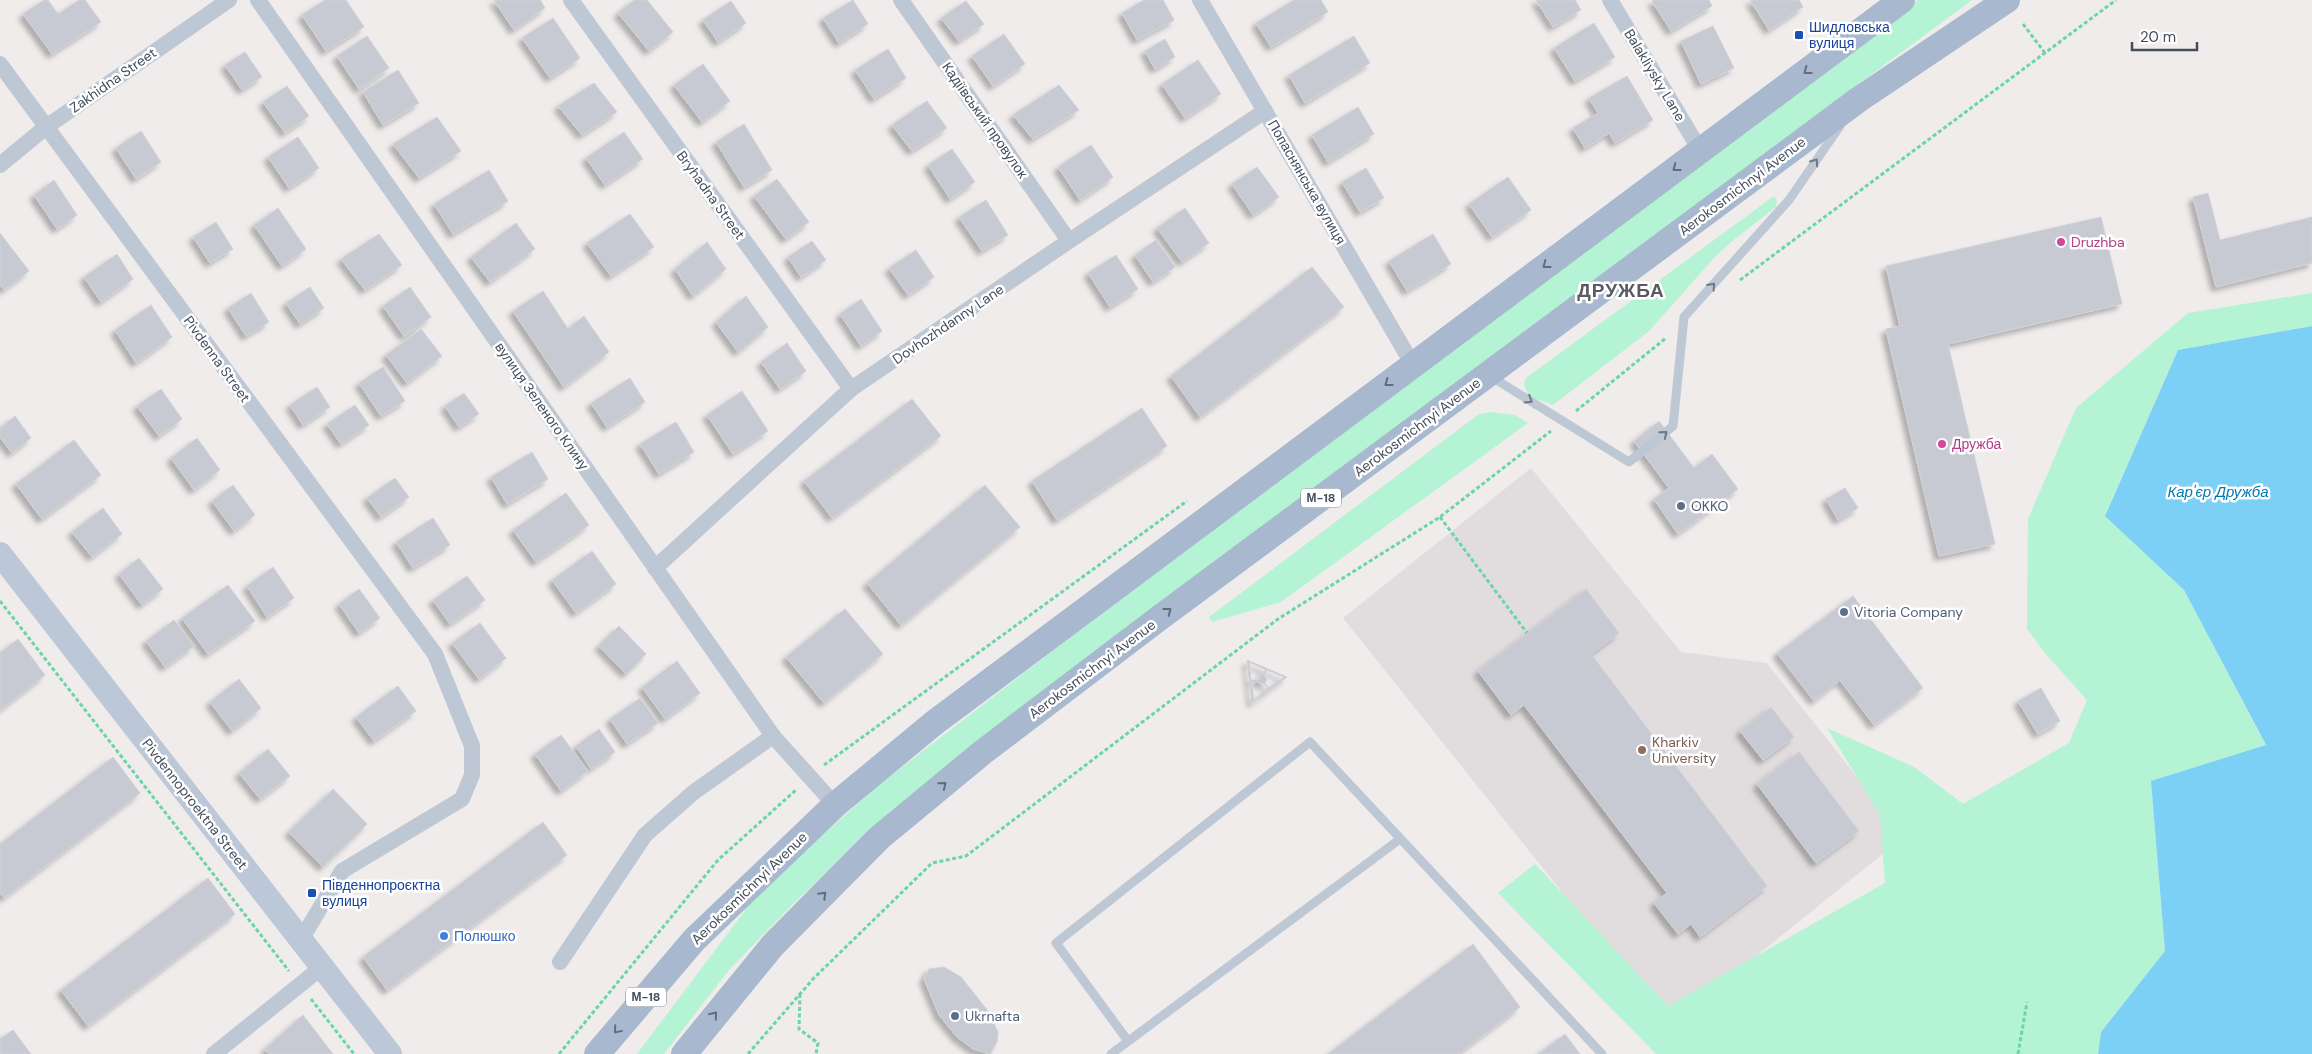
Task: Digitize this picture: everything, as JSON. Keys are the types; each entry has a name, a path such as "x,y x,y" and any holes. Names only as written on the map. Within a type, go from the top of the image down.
{"main road":[{"name":"Aerokosmichnyi Avenue","path":"597,1054 694,940 835,806 934,723 1902,0"},
{"name":"Aerokosmichnyi Avenue","path":"684,1054 773,945 879,838 983,752 1858,100 2007,0"},
{"name":"Pivdennoproektna Street","path":"2,562 390,1054"}],"street":[{"name":"Zakhidna Street","path":"0,165 46,127 229,0"},
{"name":"вулиця Зеленого Клину","path":"258,0 773,736 835,806"},
{"name":"Bryhadna Street","path":"570,0 851,390"},
{"name":"Кадіївський провулок","path":"901,0 1069,241"},
{"name":"Попаснянська вулиця","path":"1200,0 1413,365"},
{"name":"Balakliysky Lane","path":"1610,0 1700,150"},
{"name":"Pivdenna Street","path":"0,64 434,654 472,746 472,775 462,799 342,871 301,940"},
{"name":"Dovhozhdanny Lane","path":"655,568 851,390 1069,241 1266,111"},
{"path":"560,962 645,835 694,792 773,736"},
{"path":"214,1054 322,967"}],"lane":[{"path":"1488,375 1630,462 1673,426 1684,317 1789,200 1858,100"},
{"path":"1128,1041 1056,943 1310,742 1602,1054"},
{"path":"1110,1054 1400,839"}],"path":[{"path":"1733,285 2116,0"},
{"path":"2023,24 2045,53"},
{"path":"748,1054 813,979 932,863 966,856 1278,619 1440,517 1564,421 1684,324"},
{"path":"1440,517 1527,633"},
{"path":"0,601 354,1054"},
{"path":"559,1054 718,860 810,778"},
{"path":"800,994 799,1029 818,1043 816,1054"},
{"path":"2018,1054 2027,1002"}],"shaded area":[{"name":"Kharkiv University","path":"1531,468 1681,652 1767,663 1904,837 1669,1026 1343,618"}],"green space":[{"path":"1918,0 1972,0 1137,619 925,784 795,902 729,970 664,1054 637,1054 759,892 879,785 1147,578"},
{"path":"1774,196 1777,201 1776,207 1731,242 1713,259 1649,331 1553,405 1529,396 1524,385 1526,378"},
{"path":"2312,293 2312,326 2178,350 2105,515 2184,590 2266,746 2151,781 2165,951 2101,1032 2098,1054 1656,1054 1498,893 1535,864 1668,1006 1885,883 1880,815 1827,728 1914,767 1963,804 2069,743 2087,700 2045,653 2027,629 2028,519 2076,408 2188,313"},
{"path":"1491,412 1515,415 1528,423 1281,602 1212,622 1209,617 1479,414"}],"water":[{"name":"Кар'єр Дружба","path":"2312,326 2312,1054 2098,1054 2101,1032 2165,951 2151,781 2266,745 2184,590 2105,516 2178,350"}],"building":[{"path":"44,0 48,0 58,14 79,0 85,0 101,22 52,54 23,14"},
{"path":"325,0 346,0 364,27 326,51 302,15"},
{"path":"494,0 540,0 545,8 514,30"},
{"path":"634,0 647,0 673,32 649,51 618,13"},
{"path":"853,0 868,24 839,43 823,18"},
{"path":"1144,0 1163,0 1174,20 1137,40 1122,13"},
{"path":"1294,0 1321,0 1328,12 1271,47 1256,23"},
{"path":"1536,0 1575,0 1581,10 1553,27"},
{"path":"1709,0 1712,6 1671,31 1652,1"},
{"path":"1750,0 1799,0 1803,7 1769,30"},
{"path":"731,1 746,23 718,42 703,20"},
{"path":"966,1 984,24 959,41 941,18"},
{"path":"553,18 580,58 550,78 522,38"},
{"path":"1594,23 1615,57 1575,81 1554,48"},
{"path":"1713,26 1734,68 1701,84 1681,41"},
{"path":"1004,34 1025,64 993,86 972,56"},
{"path":"367,36 389,68 359,89 337,56"},
{"path":"1354,36 1370,63 1305,103 1289,75"},
{"path":"1165,39 1175,57 1155,69 1145,51"},
{"path":"888,49 906,78 874,99 855,70"},
{"path":"245,52 262,77 242,90 225,65"},
{"path":"1198,60 1221,94 1185,118 1162,84"},
{"path":"703,64 730,101 702,122 674,85"},
{"path":"398,70 419,103 383,125 363,92"},
{"path":"1627,76 1653,120 1615,143 1609,133 1585,148 1573,128 1598,113 1589,98"},
{"path":"594,83 617,112 582,135 558,106"},
{"path":"1059,85 1079,110 1033,139 1013,115"},
{"path":"287,86 309,116 285,133 263,102"},
{"path":"927,101 947,128 912,151 892,125"},
{"path":"1358,107 1374,134 1328,162 1312,135"},
{"path":"437,117 461,151 419,178 393,144"},
{"path":"744,124 772,170 744,187 716,142"},
{"path":"141,131 161,162 136,179 116,148"},
{"path":"624,132 643,159 605,185 586,158"},
{"path":"298,137 319,168 289,188 268,157"},
{"path":"1091,145 1113,177 1080,200 1058,167"},
{"path":"952,149 975,182 950,199 928,165"},
{"path":"1257,167 1279,197 1253,215 1232,184"},
{"path":"1366,168 1384,198 1360,212 1342,182"},
{"path":"489,170 508,201 453,234 434,204"},
{"path":"1508,177 1531,210 1492,237 1469,204"},
{"path":"777,179 809,222 786,239 754,196"},
{"path":"54,180 77,215 57,229 34,195"},
{"path":"2208,193 2220,240 2312,217 2312,263 2216,287 2193,197"},
{"path":"986,200 1008,235 982,251 959,217"},
{"path":"278,208 306,249 282,266 254,225"},
{"path":"1185,208 1209,243 1182,262 1157,228"},
{"path":"630,214 654,247 611,276 587,243"},
{"name":"Дружба","path":"2101,217 2122,304 1948,344 1995,544 1939,556 1886,329 1900,326 1886,266"},
{"path":"216,222 233,249 210,263 193,237"},
{"path":"516,223 535,249 490,282 471,257"},
{"path":"0,233 29,271 4,290 0,285"},
{"path":"379,234 402,265 365,290 341,259"},
{"path":"1433,234 1451,264 1407,291 1389,261"},
{"path":"1156,240 1175,267 1153,282 1135,255"},
{"path":"812,241 826,260 801,277 788,257"},
{"path":"707,242 726,269 693,296 675,269"},
{"path":"916,250 934,277 908,295 889,268"},
{"path":"117,254 133,279 101,302 84,277"},
{"path":"1116,255 1138,289 1110,307 1088,273"},
{"path":"1312,267 1344,307 1200,417 1171,376"},
{"path":"310,287 324,308 300,324 286,303"},
{"path":"410,287 431,317 404,336 383,306"},
{"path":"543,291 568,329 584,316 609,352 564,387 513,311"},
{"path":"251,293 269,322 246,336 228,308"},
{"path":"746,296 768,327 738,352 716,322"},
{"path":"861,299 882,331 861,346 840,314"},
{"path":"151,305 172,337 136,363 115,330"},
{"path":"421,329 442,356 407,383 386,355"},
{"path":"787,343 806,371 780,389 761,362"},
{"path":"383,367 405,401 381,416 359,383"},
{"path":"630,378 645,402 607,427 591,403"},
{"path":"317,387 330,407 303,425 290,405"},
{"path":"161,389 182,419 159,436 137,406"},
{"path":"742,391 768,431 733,454 707,415"},
{"path":"464,393 479,414 459,427 445,406"},
{"path":"912,399 941,436 832,518 804,481"},
{"path":"355,405 369,425 341,444 327,424"},
{"path":"1142,408 1167,446 1057,520 1032,481"},
{"path":"15,416 31,438 12,453 0,437 0,428"},
{"path":"1659,421 1694,468 1712,454 1738,489 1678,534 1654,499 1669,488 1634,441"},
{"path":"676,422 694,452 659,474 640,444"},
{"path":"197,438 220,470 194,490 171,458"},
{"path":"74,440 101,475 42,519 16,484"},
{"path":"532,452 548,479 507,504 491,477"},
{"path":"395,478 409,497 381,517 367,498"},
{"path":"233,485 255,515 234,531 212,501"},
{"path":"985,485 1020,527 901,625 867,583"},
{"path":"1845,488 1858,508 1838,520 1826,499"},
{"path":"566,493 589,525 536,562 513,530"},
{"path":"103,508 122,534 92,557 72,532"},
{"path":"433,518 450,545 413,568 396,542"},
{"path":"592,551 616,584 576,613 552,580"},
{"path":"139,558 163,589 142,605 119,574"},
{"path":"273,567 294,598 267,617 247,586"},
{"path":"467,576 485,600 450,624 433,600"},
{"path":"228,585 255,621 208,654 182,618"},
{"path":"359,589 380,618 359,633 339,604"},
{"path":"1586,589 1619,633 1591,654 1767,886 1700,937 1691,924 1678,934 1654,903 1667,893 1524,705 1511,715 1478,671"},
{"path":"1853,596 1923,688 1874,725 1840,680 1814,701 1777,653"},
{"path":"845,609 883,654 824,703 786,657"},
{"path":"174,620 194,646 165,667 146,641"},
{"path":"480,623 506,658 479,679 452,643"},
{"path":"619,626 646,654 626,674 599,646"},
{"path":"18,639 45,675 0,710 0,653"},
{"path":"1247,660 1287,677 1252,703","holes":["1249,662 1266,670 1258,680 1251,680","1267,670 1284,677 1269,688 1265,683 1267,679 1264,676","1258,681 1260,684 1264,683 1268,689 1254,700 1251,682"]},
{"path":"677,661 700,693 665,719 642,687"},
{"path":"239,679 261,708 232,731 210,702"},
{"path":"398,686 416,711 374,741 356,717"},
{"path":"2041,688 2060,721 2038,734 2018,701"},
{"path":"640,698 658,723 627,744 610,719"},
{"path":"1771,707 1794,737 1763,760 1740,731"},
{"path":"599,729 615,752 591,769 576,746"},
{"path":"561,735 588,771 561,791 535,754"},
{"path":"268,749 290,776 260,799 239,773"},
{"path":"1799,752 1859,831 1816,863 1757,784"},
{"path":"113,757 140,793 4,898 0,893 0,844"},
{"path":"333,789 367,824 323,867 289,832"},
{"path":"543,822 567,855 387,990 363,957"},
{"path":"208,878 235,914 88,1026 61,990"},
{"path":"1473,944 1520,1007 1458,1054 1328,1054"},
{"path":"944,967 961,977 988,1011 998,1032 997,1042 990,1054 973,1049 957,1037 939,1015 924,979 929,969"},
{"path":"303,1015 333,1054 269,1054 265,1049"},
{"path":"13,1030 31,1054 0,1054 0,1039"},
{"path":"1565,1034 1580,1054 1538,1054"}],"place":[{"name":"Шидловська вулиця","path":"1799,35"},
{"name":"Druzhba","path":"2061,242"},
{"name":"Дружба","path":"1942,444"},
{"name":"OKKO","path":"1681,506"},
{"name":"Vitoria Company","path":"1844,612"},
{"name":"Kharkiv University","path":"1642,750"},
{"name":"Південнопроєктна вулиця","path":"312,893"},
{"name":"Полюшко","path":"444,936"},
{"name":"Ukrnafta","path":"955,1016"}],"district":[{"name":"ДРУЖБА","path":"1621,290"}]}
